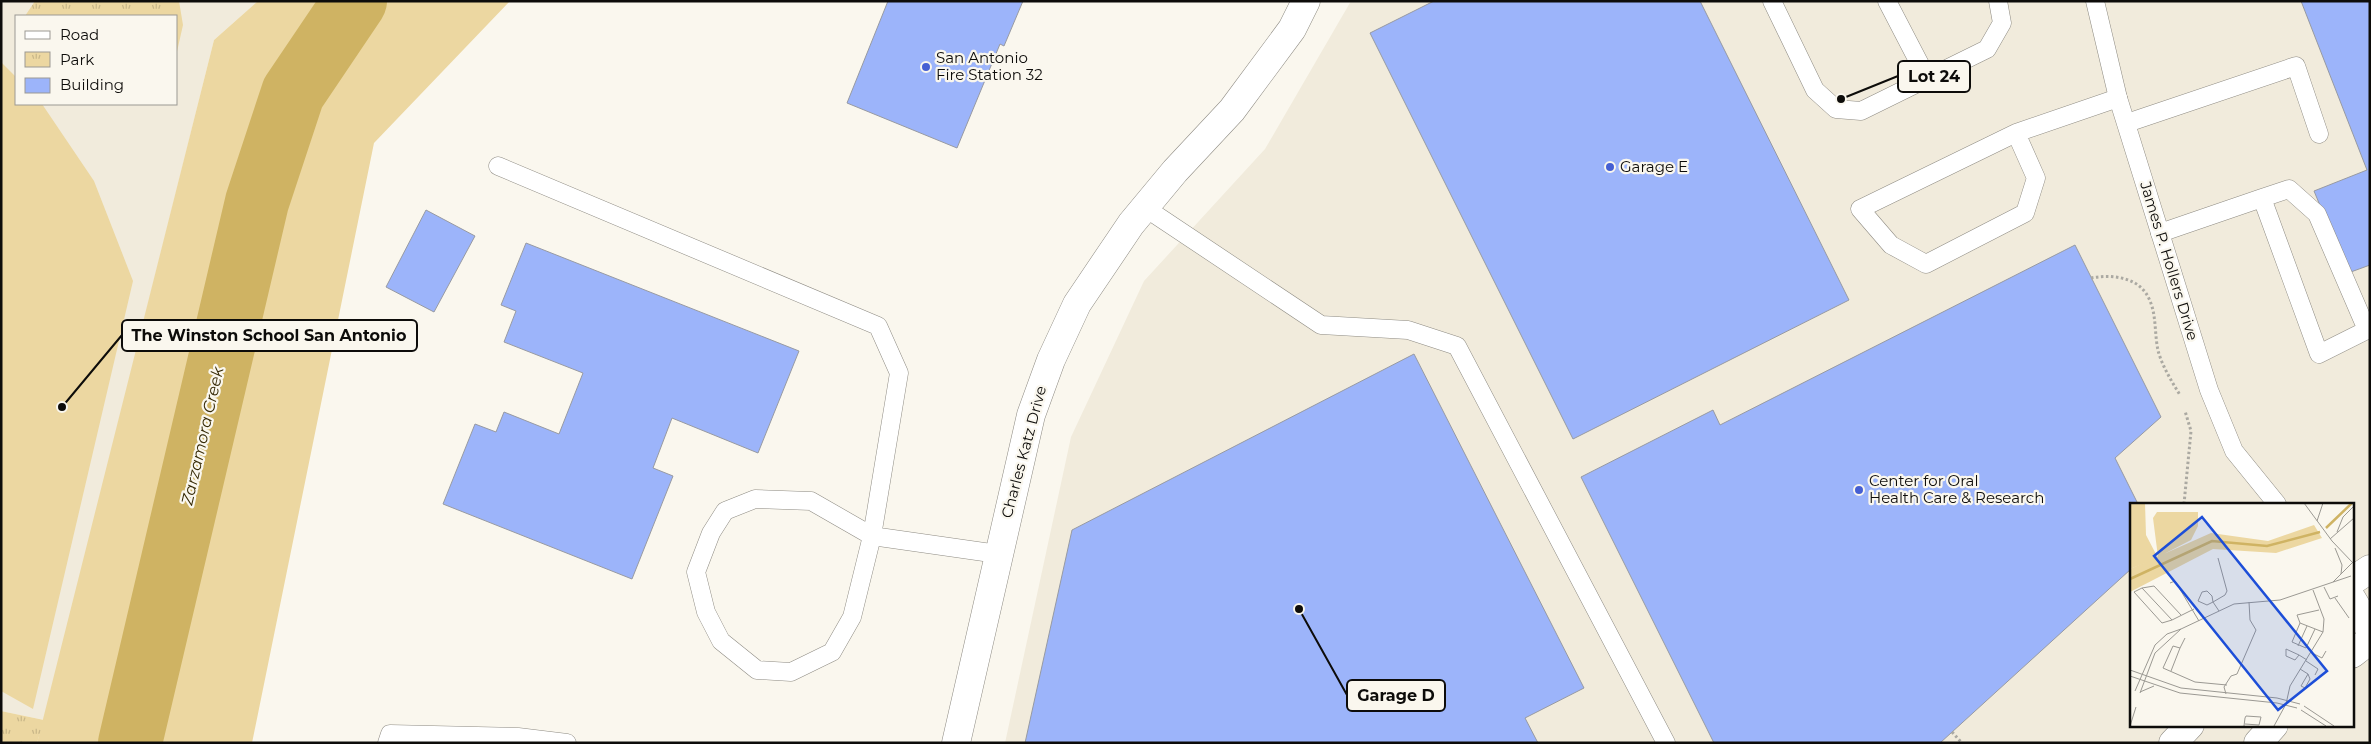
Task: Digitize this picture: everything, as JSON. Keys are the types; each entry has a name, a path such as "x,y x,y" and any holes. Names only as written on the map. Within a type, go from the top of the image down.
{"street":[{"name":"Charles Katz Drive","path":"956,743 1031,415 1051,360 1077,304 1144,207 1232,110 1292,29 1306,1"},
{"path":"2354,580 2370,569"},
{"path":"2354,602 2370,630"},
{"path":"2354,652 2370,640"},
{"path":"2173,743 2189,726"},
{"path":"2258,743 2273,726"}],"lane":[{"path":"1772,1 1814,90 1836,109 1861,111 1987,50 2002,23 1998,1"},
{"path":"1887,1 1927,78"},
{"name":"James P. Hollers Drive","path":"2095,1 2118,98 2209,390 2234,451 2277,503"},
{"path":"2126,123 2296,66 2319,134"},
{"path":"2016,133 2036,178 2025,213 1926,264 1892,245 1860,209 2016,133 2118,98"},
{"path":"498,166 878,326 899,373 872,536 852,617 832,652 791,672 757,670 721,641 706,612 696,572 712,533 725,511 755,499 811,501 872,536 998,554"},
{"path":"2160,233 2262,198 2289,189 2317,214 2367,330 2319,354 2262,198"},
{"path":"1144,207 1321,325 1408,330 1457,346 1666,743"},
{"path":"387,743 390,734 518,737 567,743"}],"path":[{"path":"2091,278 2107,275 2125,278 2141,287 2151,301 2159,354 2183,400"},
{"path":"2184,503 2190,431 2185,408"},
{"path":"1952,732 1962,743"}],"shaded area":[{"path":"1,1 258,1 214,40 44,720 1,711"},
{"path":"1351,1 2370,1 2370,743 1005,743 1071,437 1144,281 1265,149"}],"green space":[{"path":"35,1 179,1 183,25 178,47 178,15 26,15"},
{"path":"258,1 510,1 374,143 252,743 37,743 214,40"},
{"path":"1,62 15,76 15,105 43,105 94,181 133,281 33,709 1,691"},
{"path":"1,711 44,720 37,743 1,743"}],"building":[{"name":"San Antonio Fire Station 32","path":"888,1 1023,1 1004,46 1000,44 957,148 847,103"},
{"name":"Garage E","path":"1434,1 1700,1 1849,300 1573,439 1370,33"},
{"path":"2301,1 2370,1 2370,265 2348,273 2314,191 2367,170"},
{"path":"426,210 475,236 434,312 386,287"},
{"path":"526,243 799,351 758,453 672,418 653,468 673,476 632,579 443,504 475,424 496,432 504,412 559,434 583,373 504,342 516,311 501,305"},
{"name":"Center for Oral Health Care & Research","path":"2075,245 2161,417 2115,458 2138,503 2130,503 2130,570 1940,743 1714,743 1581,477 1713,410 1720,425"},
{"path":"1414,354 1584,688 1525,718 1538,743 1025,743 1072,530"}],"waterway":[{"name":"Zarzamora Creek","path":"130,743 257,202 293,93 355,1"}],"place":[{"name":"San Antonio Fire Station 32","path":"926,67"},
{"name":"Lot 24","path":"1841,99"},
{"name":"Garage E","path":"1610,167"},
{"name":"The Winston School San Antonio","path":"62,407"},
{"name":"Center for Oral Health Care & Research","path":"1859,490"},
{"name":"Garage D","path":"1299,609"}]}
